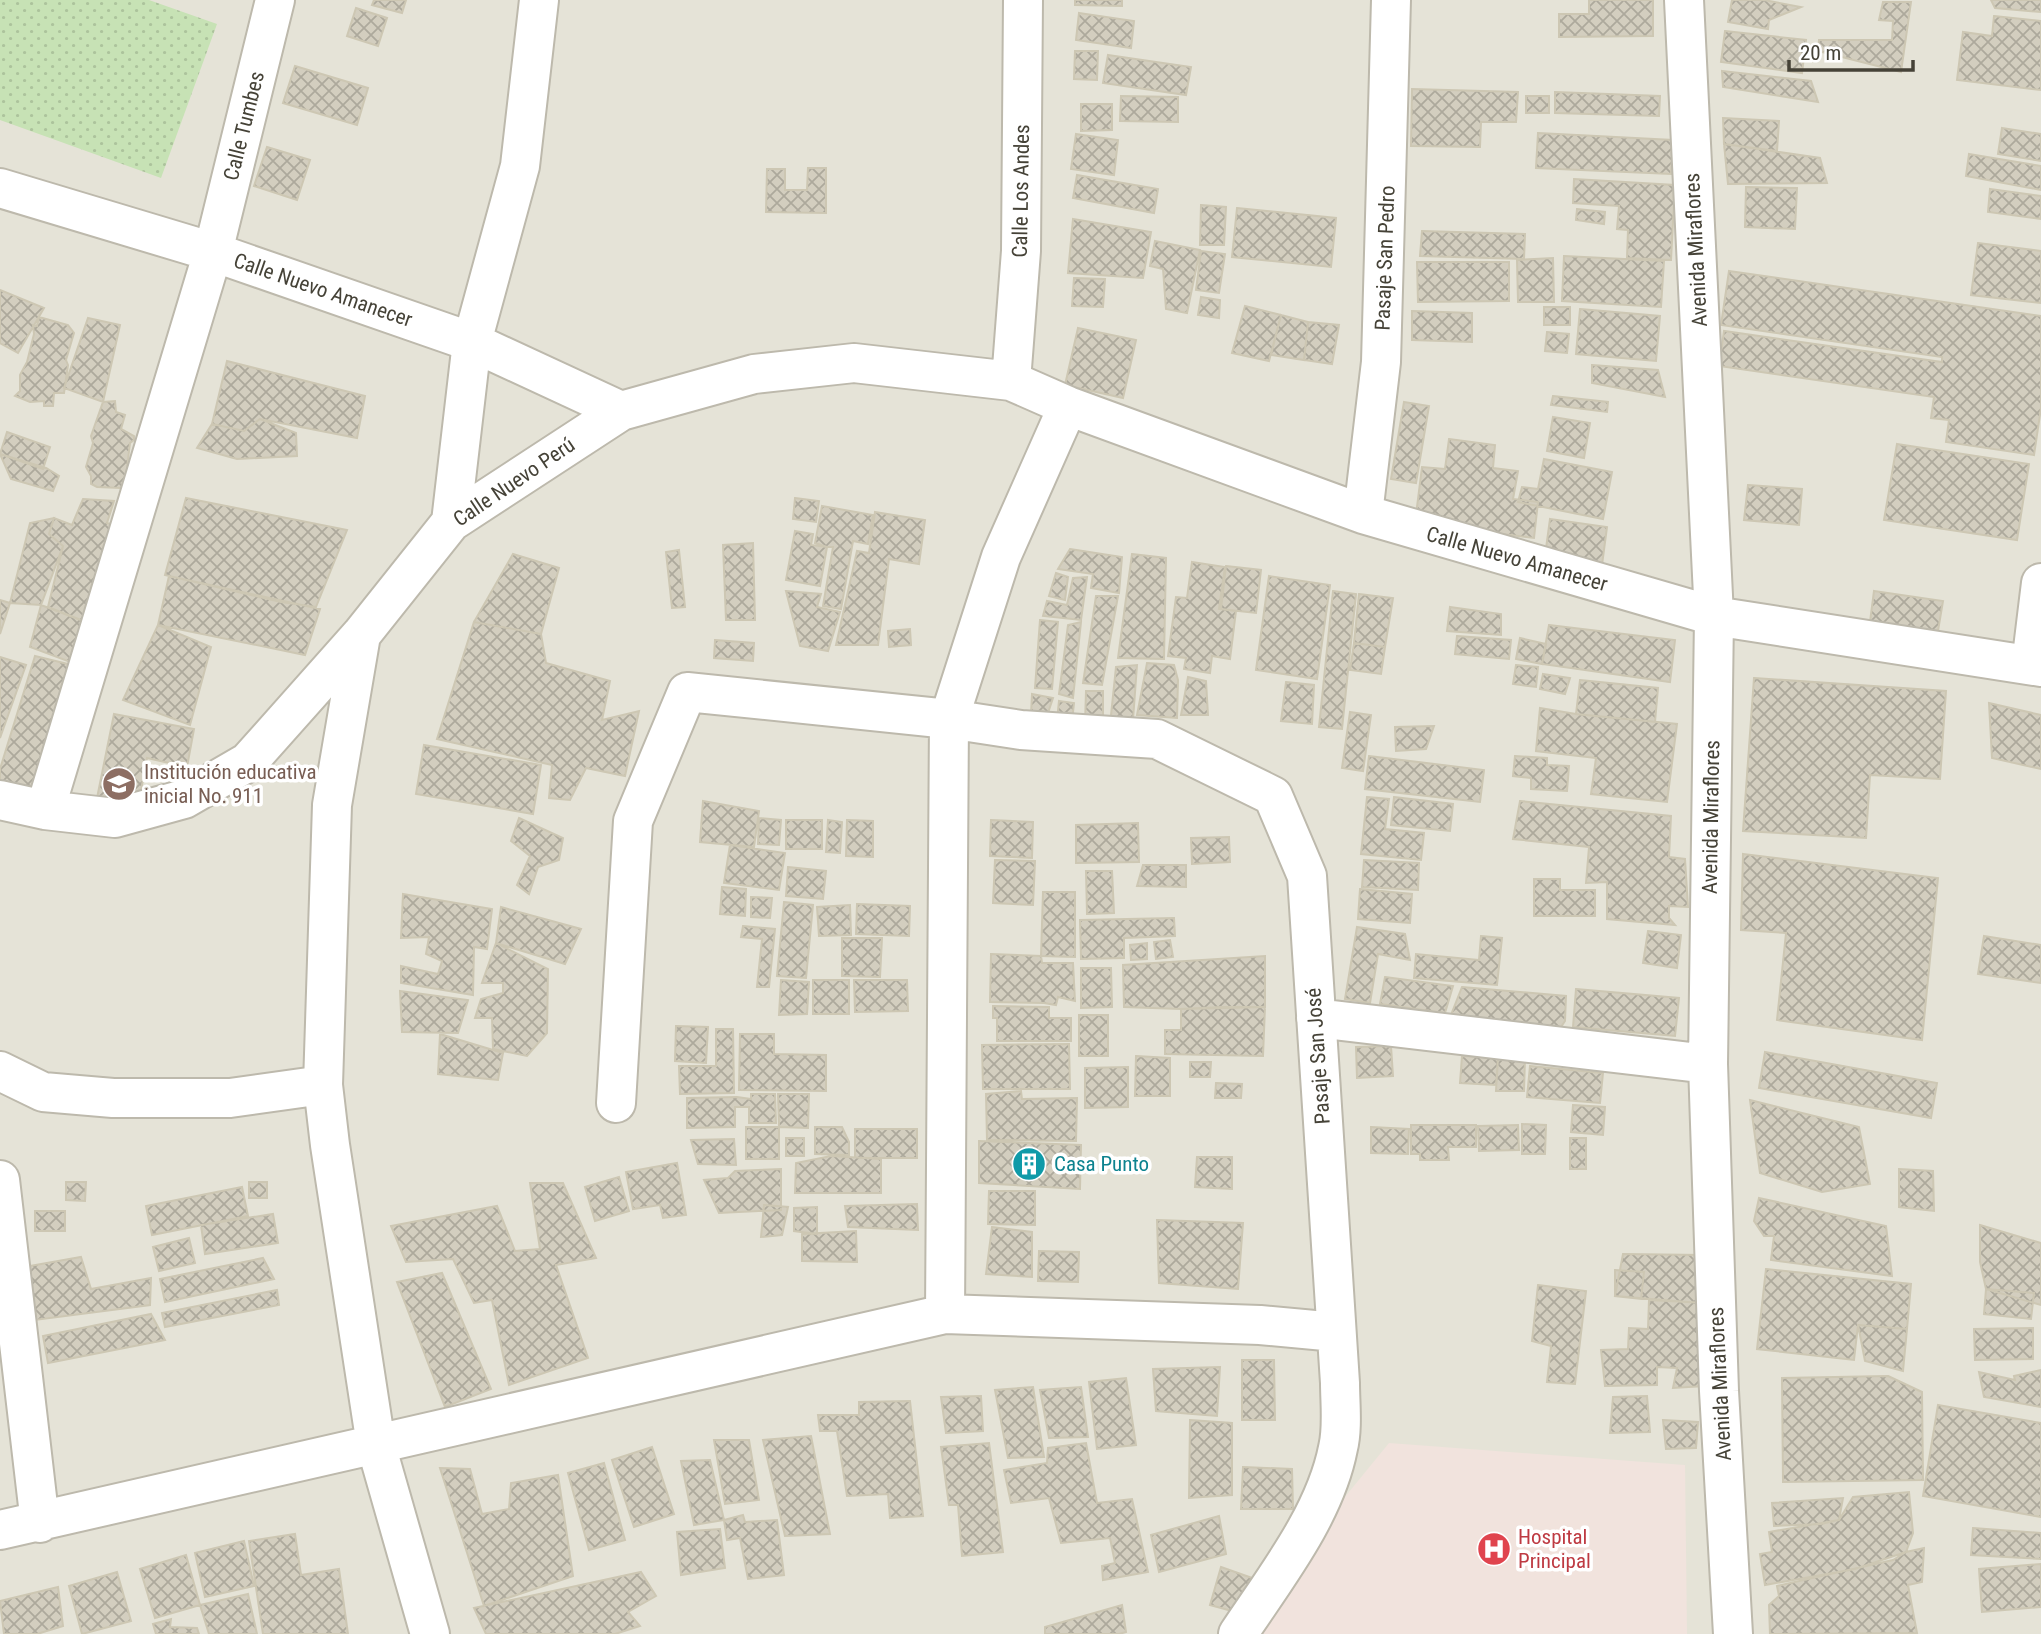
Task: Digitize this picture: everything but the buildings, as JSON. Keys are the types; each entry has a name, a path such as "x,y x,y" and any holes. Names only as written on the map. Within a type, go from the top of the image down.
{"street":[{"name":"Calle Tumbes","path":"45,810 213,252 275,0"},
{"path":"451,522 472,342 520,166 539,0"},
{"name":"Calle Los Andes","path":"1011,381 1021,251 1023,0"},
{"name":"Pasaje San Pedro","path":"1363,514 1381,362 1391,0"},
{"name":"Avenida Miraflores","path":"1684,0 1714,616 1708,1064 1719,1391 1733,1634"},
{"name":"Calle Nuevo Amanecer","path":"0,188 213,252 472,342 621,411"},
{"name":"Calle Nuevo Perú","path":"0,800 45,810 115,818 184,799 248,762 361,635 451,522 621,411 754,374 854,363 1011,381"},
{"name":"Calle Nuevo Amanecer","path":"1011,381 1068,406 1363,514 1714,616 2036,666"},
{"path":"945,1314 949,719 1001,557 1068,406"},
{"path":"2036,666 2041,583"},
{"path":"361,635 332,805 323,1085 376,1445 430,1634"},
{"name":"Pasaje San José","path":"616,1103 633,821 687,692 949,719 1021,730 1157,739 1273,796 1307,876 1340,1382 1339,1447 1321,1502 1282,1569 1238,1634"},
{"path":"1316,1018 1708,1064"},
{"path":"0,1071 43,1092 113,1098 230,1098 323,1085"},
{"path":"0,1180 40,1522"},
{"path":"0,1530 945,1314 1260,1325 1336,1332"}],"shaded area":[{"path":"0,0 2041,0 2041,1634 0,1634"},
{"name":"Hospital Principal","path":"1389,1443 1685,1465 1687,1634 1233,1634"}],"green space":[{"path":"0,0 149,0 217,24 161,178 0,120"}],"place":[{"name":"Institución educativa inicial No. 911","path":"119,784"},
{"name":"Casa Punto","path":"1029,1164"},
{"name":"Hospital Principal","path":"1494,1549"}]}
